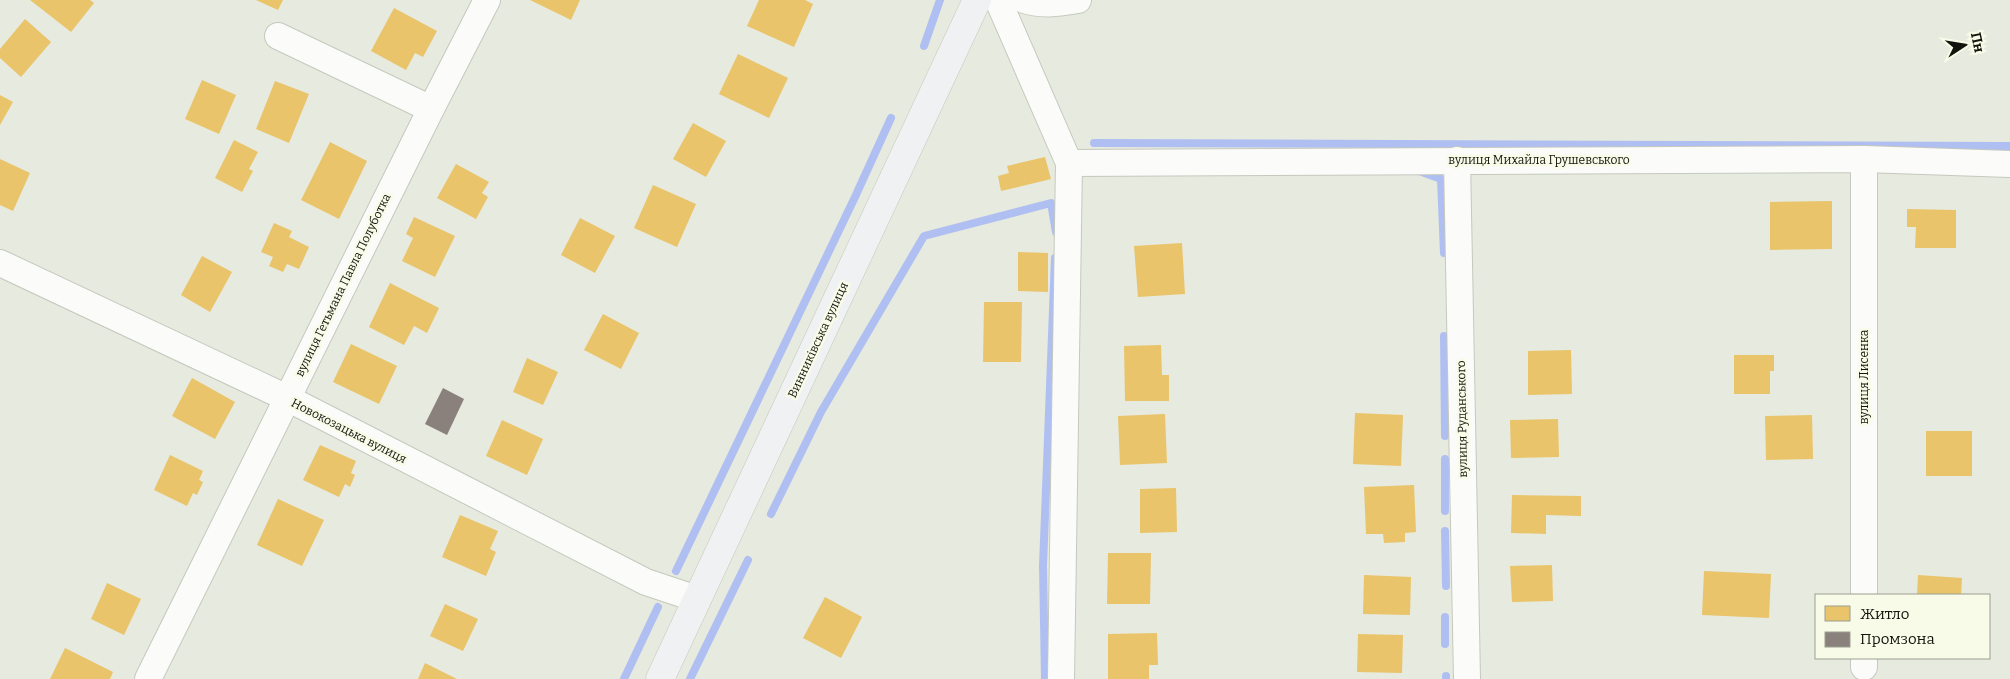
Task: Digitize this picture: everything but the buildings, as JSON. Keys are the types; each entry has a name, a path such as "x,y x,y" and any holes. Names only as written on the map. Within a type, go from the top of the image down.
{"main road":[{"name":"Винниківська вулиця","path":"660,679 977,0"}],"street":[{"name":"вулиця Гетьмана Павла Полуботка","path":"148,679 487,0"},
{"path":"998,0 1069,163 1061,679"},
{"path":"1024,0 1037,4 1054,4 1078,0"},
{"path":"278,36 431,109"},
{"name":"вулиця Михайла Грушевського","path":"1069,163 1864,159 2010,164"},
{"name":"вулиця Лисенка","path":"1864,159 1864,594"},
{"name":"вулиця Руданського","path":"1457,160 1467,679"},
{"name":"Новокозацька вулиця","path":"0,263 287,398 646,582 698,599"}],"waterway":[{"path":"924,46 940,0"},
{"path":"676,571 891,118"},
{"path":"1094,143 2010,146"},
{"path":"1419,171 1441,179 1444,253"},
{"path":"771,514 821,412 924,236 1051,203 1056,232"},
{"path":"1045,679 1043,566 1055,258"},
{"path":"1444,336 1445,436"},
{"path":"1445,459 1445,511"},
{"path":"1445,531 1446,586"},
{"path":"690,679 748,560"},
{"path":"624,679 658,607"},
{"path":"1445,617 1445,644"}]}
